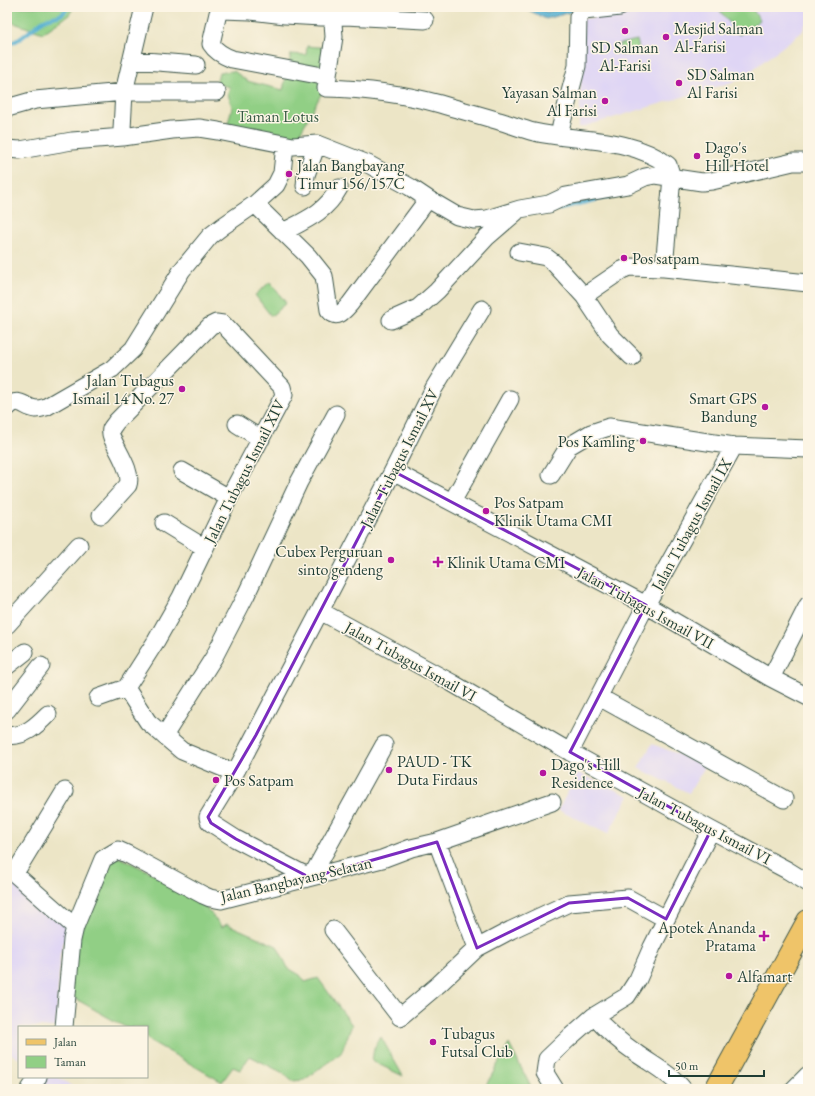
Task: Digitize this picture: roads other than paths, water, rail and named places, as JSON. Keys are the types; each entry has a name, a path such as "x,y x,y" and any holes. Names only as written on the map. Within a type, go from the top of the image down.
{"main road":[{"path":"716,1089 808,921"}],"street":[{"path":"122,129 124,92 144,7"},
{"path":"560,136 561,126 576,66 578,17 580,13 584,11 620,7"},
{"path":"328,77 232,59 222,55 214,48 212,44 218,13 222,10 251,11 285,15 333,12 345,16 425,20"},
{"path":"333,12 334,37 326,88 352,89 418,99 498,120 533,132 628,146 650,154 670,171 702,182 793,162 808,162"},
{"path":"132,60 196,66"},
{"path":"7,108 35,100 124,92 217,92"},
{"path":"7,149 20,150 72,141 123,137 199,128 293,146 317,144 368,164 410,187 457,216 474,220 487,219 520,208 550,204 566,196 628,185 645,177 670,171"},
{"path":"304,186 306,175 317,144"},
{"path":"11,402 36,409 46,407 112,369 138,343 182,270 210,236 255,204 276,185 282,173 286,145"},
{"path":"664,268 670,171"},
{"path":"283,232 324,208 334,199 339,188"},
{"path":"255,204 308,256 324,276 329,310 332,314 336,315 341,313 350,304 428,199"},
{"path":"390,320 418,308 437,291 487,237 520,208"},
{"path":"519,252 546,257 564,273 584,296 610,335 632,357"},
{"path":"584,296 622,270 629,267 664,268 808,283"},
{"name":"Jalan Tubagus Ismail XV","path":"320,611 393,471 434,388 482,309"},
{"name":"Jalan Tubagus Ismail XIV","path":"101,515 129,482 122,456 110,434 111,429 116,422 210,326 216,323 223,324 282,387 284,395 229,498 170,616 126,688"},
{"path":"452,502 510,399"},
{"path":"164,736 209,667 246,595 299,482 336,414"},
{"path":"237,424 261,439"},
{"path":"550,474 569,446 591,433 609,427 734,446 808,449"},
{"name":"Jalan Tubagus Ismail IX","path":"570,752 646,605 734,446"},
{"path":"182,471 229,498"},
{"name":"Jalan Tubagus Ismail VII","path":"393,471 646,605 771,678 808,697"},
{"path":"164,523 205,548"},
{"path":"7,625 79,545"},
{"path":"771,678 808,605"},
{"path":"320,611 235,773 208,817 209,821 236,839 306,877 315,870 384,745"},
{"name":"Jalan Tubagus Ismail VI","path":"320,611 452,683 570,752 787,870 808,883"},
{"path":"7,666 25,652"},
{"path":"7,710 41,666"},
{"path":"98,698 126,688 148,722 164,736 186,753 235,773"},
{"path":"599,697 784,799"},
{"path":"7,736 16,736 34,728 48,714"},
{"path":"66,790 11,870 75,927"},
{"name":"Jalan Bangbayang Selatan","path":"64,1026 70,952 75,927 103,859 118,850 210,898 221,900 306,877 382,859 411,848 437,842 552,802"},
{"path":"555,1089 545,1073 547,1059 594,1016 627,996 638,979 652,947 711,830"},
{"path":"437,842 477,948"},
{"path":"333,930 400,1017 477,948 569,903 628,898 666,919"},
{"path":"594,1016 606,1030 679,1083 683,1089"},
{"path":"794,1089 808,1075"},
{"path":"30,1089 37,1078"}],"water":[{"path":"522,7 536,7 547,12 568,7 597,7 582,9 546,19"}],"waterway":[{"path":"7,44 18,40 47,18 60,15 68,7"},
{"path":"556,209 608,197"}],"place":[{"name":"SD Salman Al-Farisi","path":"625,31"},
{"name":"Mesjid Salman Al-Farisi","path":"666,37"},
{"name":"SD Salman Al Farisi","path":"679,83"},
{"name":"Yayasan Salman Al Farisi","path":"605,101"},
{"name":"Dago's Hill Hotel","path":"697,156"},
{"name":"Jalan Bangbayang Timur 156/157C","path":"289,174"},
{"name":"Pos satpam","path":"624,258"},
{"name":"Jalan Tubagus Ismail 14 No. 27","path":"182,389"},
{"name":"Smart GPS Bandung","path":"765,407"},
{"name":"Pos Kamling","path":"643,441"},
{"name":"Pos Satpam Klinik Utama CMI","path":"486,511"},
{"name":"Cubex Perguruan sinto gendeng","path":"391,560"},
{"name":"Klinik Utama CMI","path":"438,562"},
{"name":"PAUD - TK Duta Firdaus","path":"389,770"},
{"name":"Dago's Hill Residence","path":"543,773"},
{"name":"Pos Satpam","path":"216,780"},
{"name":"Apotek Ananda Pratama","path":"764,936"},
{"name":"Alfamart","path":"729,976"},
{"name":"Tubagus Futsal Club","path":"433,1042"}],"park label":[{"name":"Taman Lotus","path":"278,116"}]}
